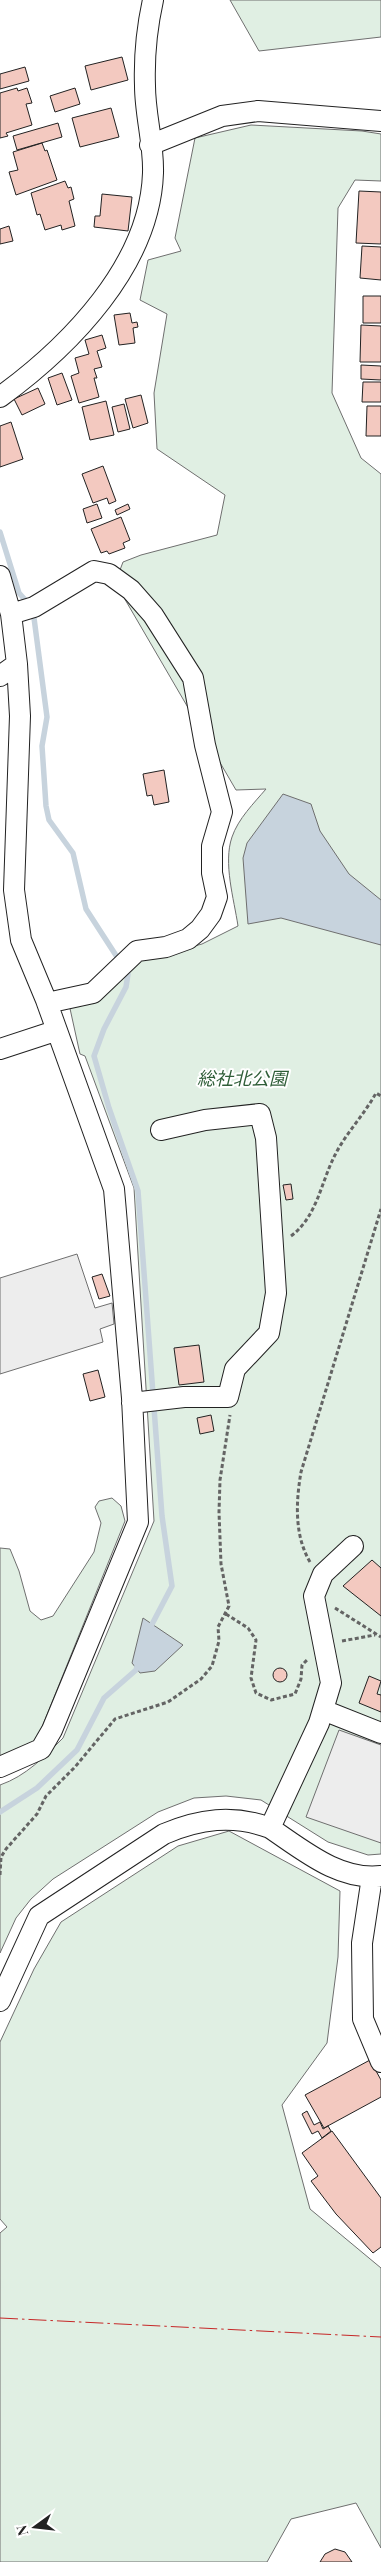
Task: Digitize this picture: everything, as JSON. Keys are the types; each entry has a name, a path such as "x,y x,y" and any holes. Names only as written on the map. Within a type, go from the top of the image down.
{"street":[{"path":"0,397 52,356 106,295 130,256 147,220 153,173 144,86 149,20 153,0"},
{"path":"150,145 222,116 258,111 381,120"},
{"path":"24,610 94,571 109,574 131,590 152,615 193,678 205,744 222,812 212,846 212,872 217,897 211,914 200,929 188,939 166,947 137,951 93,993 47,1003"},
{"path":"0,576 24,610 17,664 20,716 14,890 21,940 47,1003 55,1031 114,1189 147,1401 138,1522 52,1730 41,1749 0,1767"},
{"path":"0,676 17,664"},
{"path":"0,1048 55,1031"},
{"path":"147,1401 228,1397 235,1369 269,1333 276,1293 266,1138 260,1114 205,1120 161,1130"},
{"path":"270,1828 299,1771 323,1710 331,1683 314,1596 323,1574 353,1546"},
{"path":"323,1710 381,1733"},
{"path":"0,2001 39,1916 164,1834 198,1821 215,1819 246,1820 270,1828 339,1870 376,1877 362,1943 363,2019 381,2062"}],"path":[{"path":"273,1246 288,1239 303,1225 318,1198 335,1155 376,1093 381,1096"},
{"path":"381,1209 301,1472 296,1496 299,1530 304,1550 319,1585 334,1607 381,1637"},
{"path":"0,1875 1,1857 6,1849 37,1814 46,1796 75,1767 114,1719 168,1702 201,1679 212,1666 219,1641 218,1627 229,1606 221,1564 219,1512 220,1480 230,1419 228,1397"},
{"path":"226,1614 248,1628 256,1640 251,1678 256,1693 271,1700 296,1694 301,1679 302,1665 323,1649 360,1636 376,1635"}],"green space":[{"path":"230,0 381,0 381,37 259,51"},
{"name":"総社北公園","path":"251,125 362,131 381,134 381,181 355,180 338,208 332,393 361,458 381,474 381,1854 368,1855 328,1842 261,1800 226,1796 194,1798 158,1812 53,1879 31,1899 16,1918 0,1953 0,1785 18,1777 42,1759 63,1738 154,1521 134,1188 85,1056 80,1054 69,1004 131,963 202,944 238,926 229,869 232,837 247,811 266,789 236,790 123,596 117,578 123,562 141,555 217,535 225,495 157,449 154,393 167,314 140,300 148,260 181,251 175,238 195,138"},
{"path":"112,1498 121,1506 125,1521 36,1742 0,1757 0,1548 10,1549 19,1571 30,1611 41,1620 53,1616 94,1552 101,1523 95,1507 99,1501"},
{"path":"229,1831 340,1891 338,1957 327,2043 282,2105 310,2209 381,2268 381,2548 356,2503 291,2519 267,2562 0,2562 0,2233 7,2227 0,2219 0,2042 34,1969 61,1922 178,1846"}],"shaded area":[{"path":"283,794 311,804 320,831 349,874 381,900 381,945 281,918 248,924 243,858 247,843"},
{"path":"77,1254 95,1308 112,1303 114,1324 100,1329 103,1342 0,1374 0,1278"},
{"path":"143,1618 183,1645 155,1671 140,1673 132,1663"},
{"path":"339,1730 381,1745 381,1843 306,1817"}],"building":[{"path":"122,57 128,80 91,90 85,66"},
{"path":"25,67 29,81 0,89 0,74"},
{"path":"17,88 18,91 27,88 32,103 26,104 32,125 6,133 8,136 0,138 0,93"},
{"path":"75,88 80,104 55,112 50,96"},
{"path":"111,108 119,137 80,147 72,118"},
{"path":"58,123 62,137 17,150 13,136"},
{"path":"42,143 45,151 47,150 57,180 16,195 9,172 18,170 13,152"},
{"path":"65,181 68,188 71,187 74,199 69,201 75,226 62,230 61,225 45,230 40,214 37,215 31,193"},
{"path":"359,191 381,192 381,244 356,243"},
{"path":"102,194 132,197 128,231 94,227 95,216 100,216"},
{"path":"9,226 13,241 0,244 0,229"},
{"path":"362,246 381,247 381,280 360,278"},
{"path":"363,296 381,296 381,323 363,323"},
{"path":"130,313 132,323 137,322 138,327 133,328 135,343 119,345 114,315"},
{"path":"361,325 381,326 381,362 360,362"},
{"path":"102,335 106,348 97,351 102,367 94,369 97,378 94,378 99,397 79,403 71,376 79,373 75,358 89,354 85,340"},
{"path":"361,365 381,366 381,380 361,379"},
{"path":"62,373 72,400 57,405 48,378"},
{"path":"363,382 381,382 381,402 362,402"},
{"path":"38,388 45,404 22,415 14,399"},
{"path":"141,395 148,423 133,428 125,399"},
{"path":"106,401 114,435 90,440 82,407"},
{"path":"124,404 130,429 118,432 112,407"},
{"path":"367,406 381,406 381,436 366,436"},
{"path":"11,422 23,459 0,467 0,426"},
{"path":"103,466 116,501 109,504 107,498 93,503 82,474"},
{"path":"97,504 102,518 87,523 83,509"},
{"path":"128,504 130,509 117,515 115,510"},
{"path":"121,517 130,540 123,543 125,548 109,554 107,551 101,553 91,529"},
{"path":"164,770 169,802 154,805 152,795 147,796 143,774"},
{"path":"291,1184 293,1199 286,1200 283,1185"},
{"path":"102,1274 110,1296 99,1299 92,1277"},
{"path":"199,1345 204,1382 179,1385 174,1348"},
{"path":"98,1370 105,1397 90,1401 83,1374"},
{"path":"211,1415 214,1431 200,1434 197,1418"},
{"path":"372,1560 381,1568 381,1616 343,1586"},
{"path":"280,1668 285,1670 287,1675 285,1680 280,1682 275,1680 273,1675 275,1670"},
{"path":"369,1676 381,1681 377,1694 381,1695 381,1712 359,1703"},
{"path":"370,2060 381,2080 381,2097 324,2128 305,2095"},
{"path":"307,2111 314,2125 320,2122 323,2129 328,2126 331,2131 322,2138 318,2131 312,2134 302,2114"},
{"path":"332,2131 381,2198 381,2247 373,2253 336,2214 311,2181 318,2176 302,2153"},
{"path":"335,2549 345,2552 352,2562 320,2562 325,2554"}],"waterway":[{"path":"0,532 19,593 28,603 34,618 47,717 42,746 46,806 49,820 73,853 86,909 128,974 126,987 104,1029 94,1056 109,1108 138,1191 162,1516 172,1586 149,1630"},
{"path":"0,1812 37,1788 77,1750 104,1698 136,1670 138,1663"}],"power":[{"path":"0,2318 381,2337"}]}
